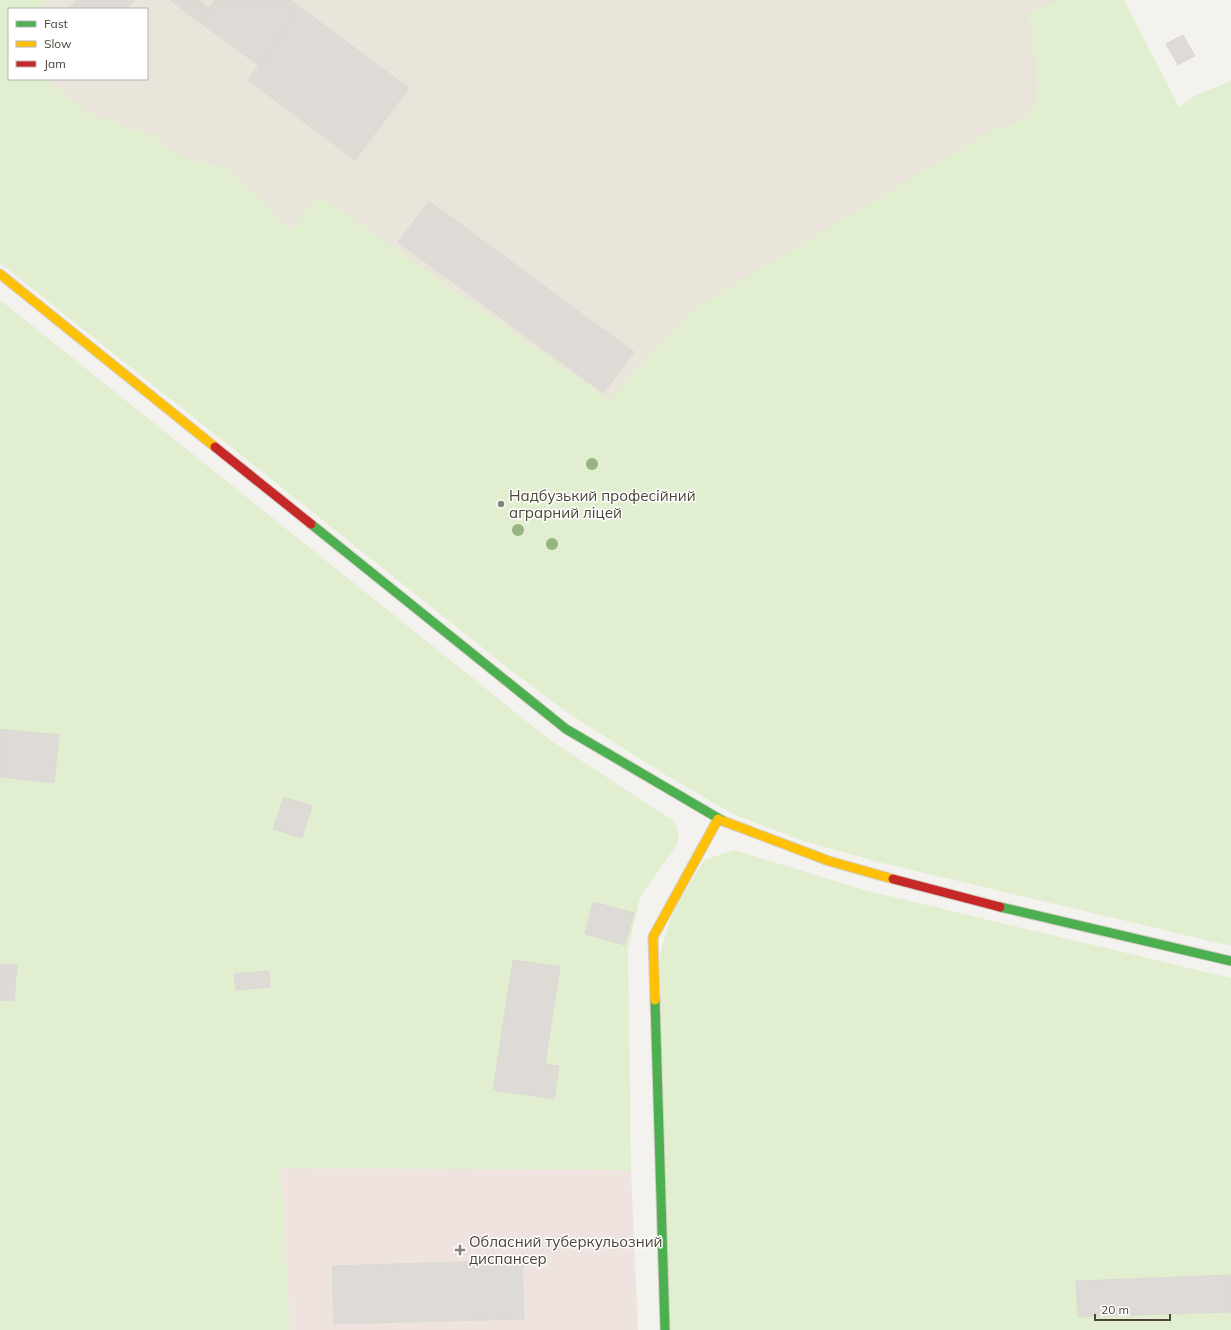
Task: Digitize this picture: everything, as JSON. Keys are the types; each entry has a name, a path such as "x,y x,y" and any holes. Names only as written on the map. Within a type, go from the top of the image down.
{"main road":[{"path":"0,274 566,728 718,819 828,861 955,897 1231,960"},
{"path":"665,1330 653,937 718,819"}],"shaded area":[{"name":"Надбузький професійний аграрний ліцей","path":"0,0 1082,0 1138,102 574,685 0,215"},
{"name":"Обласний туберкульозний диспансер","path":"281,1168 631,1170 638,1330 290,1330"}],"green space":[{"path":"0,0 47,0 41,8 8,8 8,80 46,80 92,115 152,135 181,157 225,168 262,200 280,220 292,229 319,195 609,399 696,307 995,128 1015,123 1026,117 1033,109 1036,98 1037,84 1028,14 1060,0 1124,0 1179,107 1196,95 1231,81 1231,946 874,861 801,840 735,815 664,774 568,713 513,672 0,263"},
{"path":"0,300 550,740 675,822 679,833 677,845 640,897 628,950 631,1170 281,1168 290,1330 0,1330"},
{"path":"734,850 864,890 1231,978 1231,1330 668,1330 660,954 672,914 704,860"}],"building":[{"path":"76,0 134,0 128,8 70,8"},
{"path":"170,0 199,0 209,8 199,22"},
{"path":"215,0 291,0 301,8 258,65 199,22"},
{"path":"301,8 409,88 355,160 248,80"},
{"path":"1183,35 1195,56 1178,65 1166,44"},
{"path":"429,201 634,352 603,393 398,242"},
{"path":"0,729 59,735 54,783 0,777"},
{"path":"284,797 312,806 302,838 273,829"},
{"path":"593,902 634,913 625,945 585,934"},
{"path":"513,960 560,967 545,1064 559,1066 554,1099 493,1090"},
{"path":"0,964 17,965 14,1001 0,1000"},
{"path":"269,971 270,987 236,990 234,974"},
{"path":"522,1260 524,1319 334,1324 332,1266"},
{"path":"1231,1275 1231,1312 1078,1317 1076,1281"}],"traffic: fast":[{"path":"311,524 566,729 723,821"},
{"path":"1000,907 1231,961"},
{"path":"655,1000 665,1330"}],"traffic: slow":[{"path":"0,274 215,447"},
{"path":"655,1000 653,937 718,819"},
{"path":"723,821 829,861 893,879"}],"traffic: jam":[{"path":"215,447 311,524"},
{"path":"893,879 1000,907"}],"place":[{"name":"Надбузький професійний аграрний ліцей","path":"501,504"},
{"name":"Обласний туберкульозний диспансер","path":"460,1250"}]}
